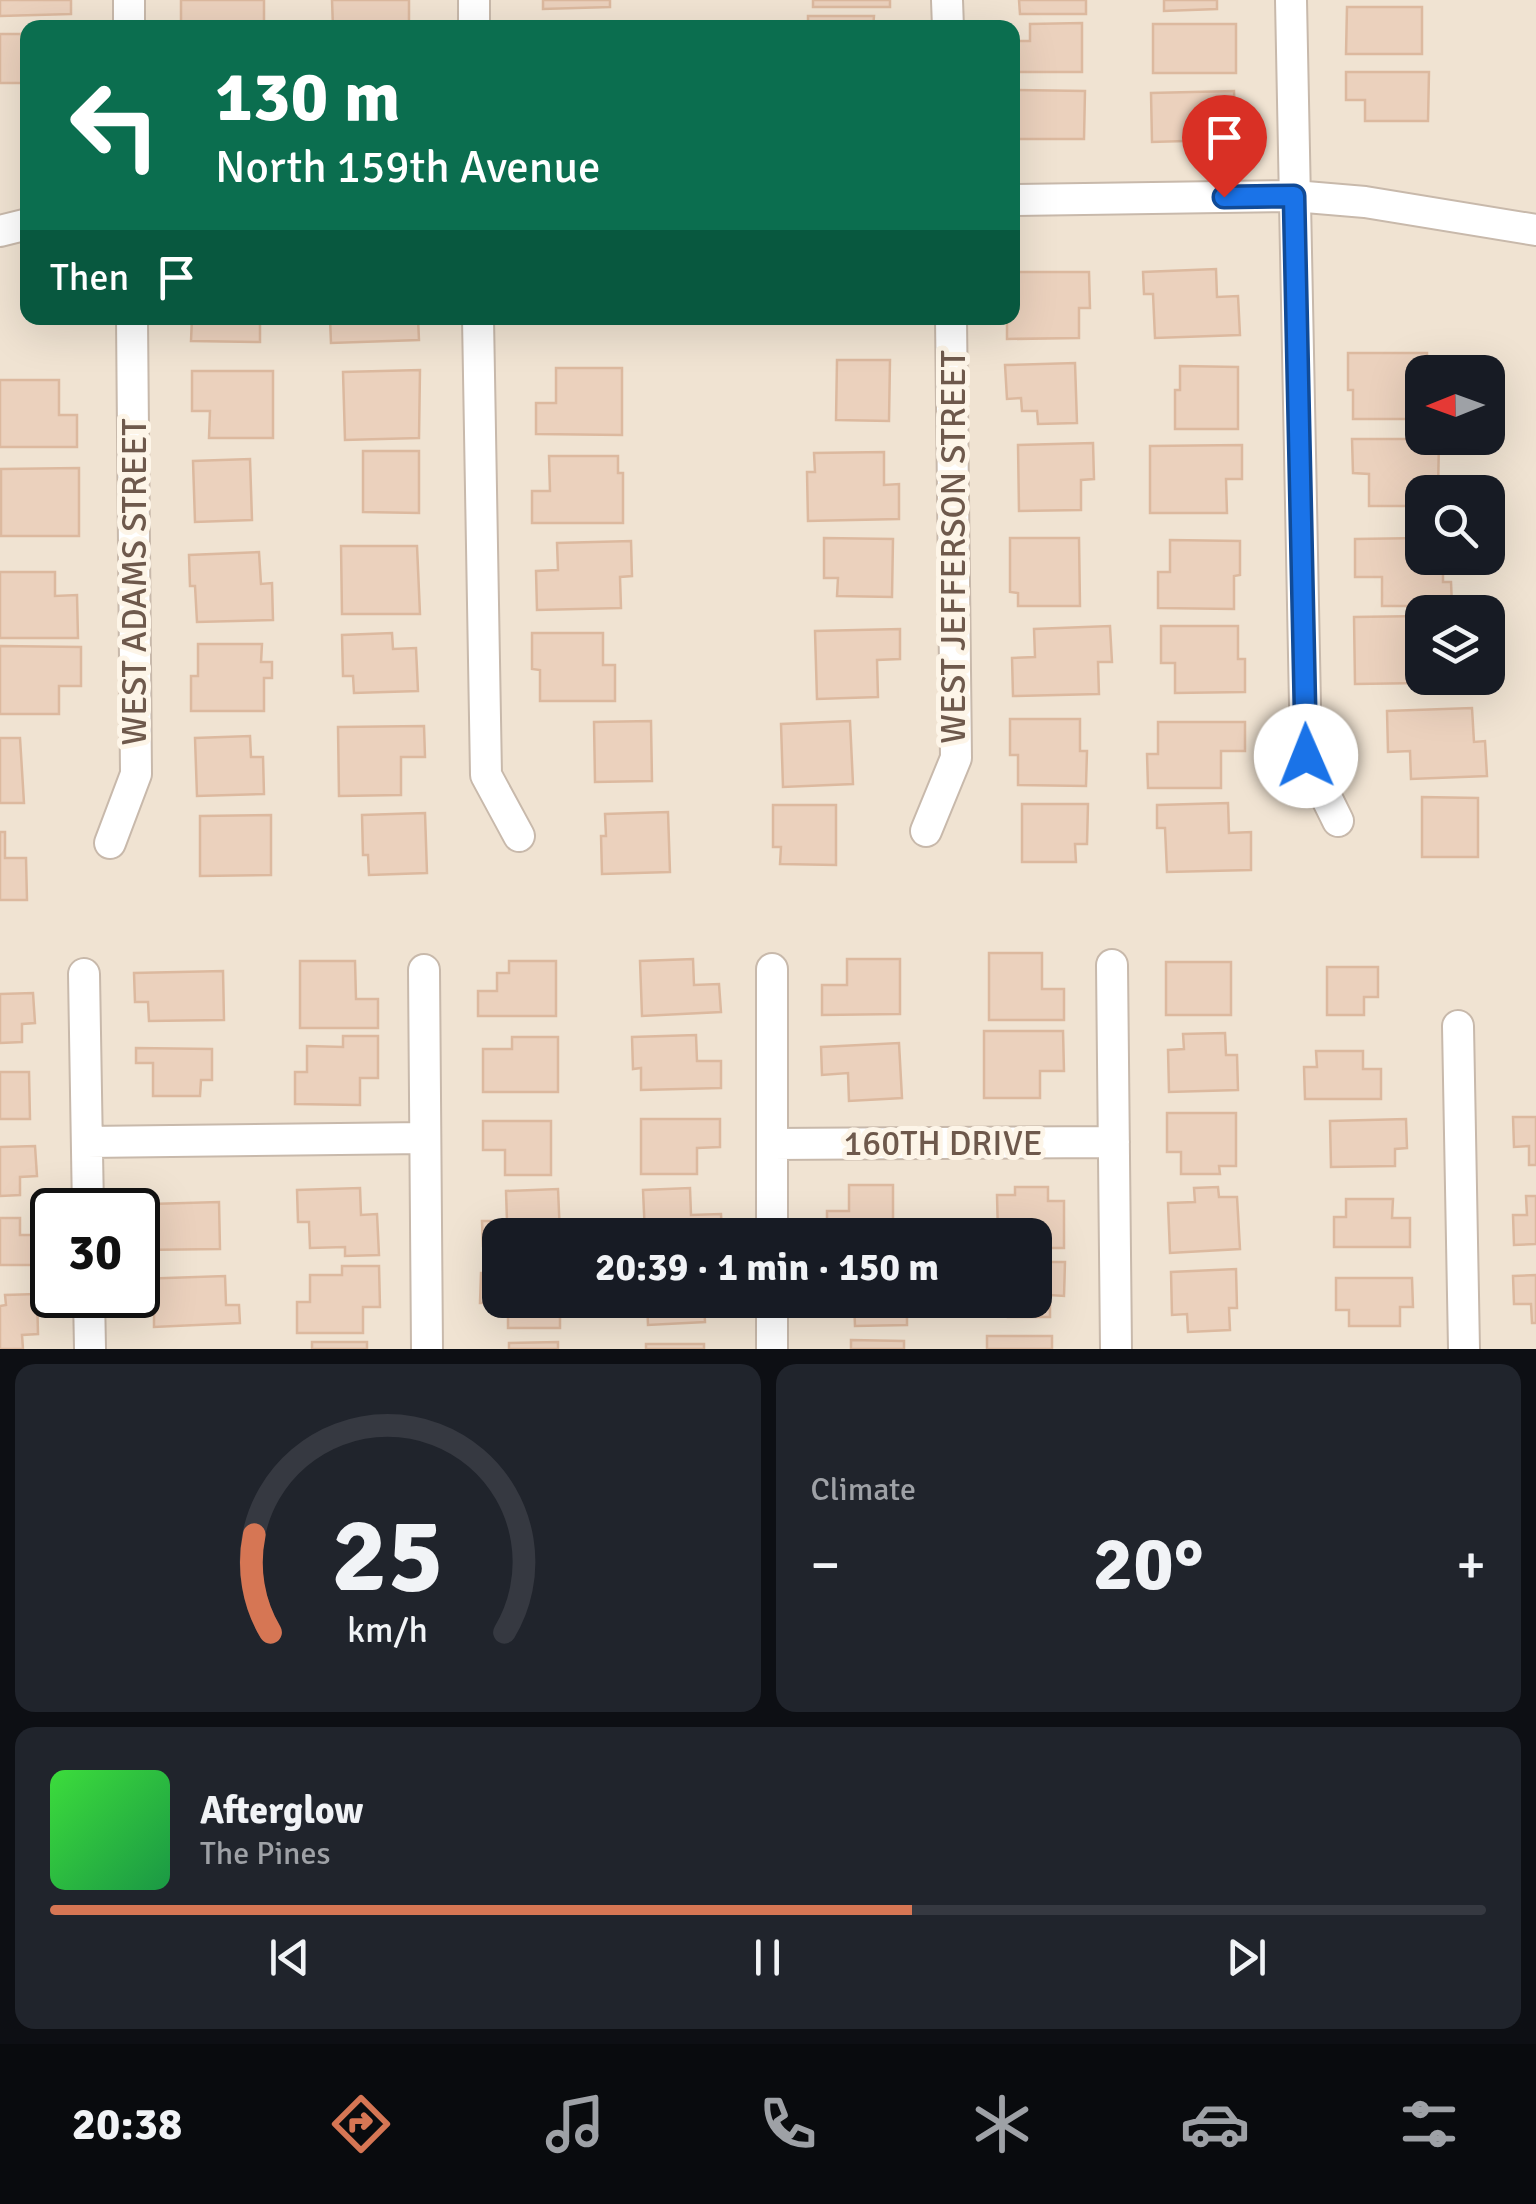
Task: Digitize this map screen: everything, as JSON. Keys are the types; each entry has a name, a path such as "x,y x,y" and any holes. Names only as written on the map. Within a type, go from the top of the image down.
{"street":[{"path":"1291,0 1306,756 1338,821"},
{"path":"1020,200 1294,196 1381,205 1536,230"},
{"name":"WEST ADAMS STREET","path":"110,843 136,774 132,325"},
{"path":"478,325 486,775 518,836"},
{"name":"WEST JEFFERSON STREET","path":"926,831 956,758 952,325"},
{"path":"1112,965 1116,1349"},
{"path":"772,969 772,1218"},
{"path":"424,970 427,1349"},
{"path":"84,974 88,1188"},
{"path":"1458,1026 1464,1349"},
{"path":"88,1142 425,1138"},
{"name":"160TH DRIVE","path":"772,1144 1114,1142"},
{"path":"90,1318 90,1349"},
{"path":"772,1318 772,1349"}],"shaded area":[{"path":"0,0 1536,0 1536,1349 0,1349"}],"building":[{"path":"0,0 71,0 71,14 0,16"},
{"path":"181,0 264,0 264,20 181,20"},
{"path":"332,0 409,0 409,20 333,20"},
{"path":"543,0 610,0 610,7 543,9"},
{"path":"813,0 890,0 890,7 813,7"},
{"path":"1019,0 1086,0 1086,14 1020,14"},
{"path":"1164,0 1217,0 1217,9 1164,11"},
{"path":"1347,7 1422,7 1422,54 1346,54"},
{"path":"808,16 874,16 874,20 808,20"},
{"path":"1082,23 1082,72 1020,72 1020,41 1030,41 1030,24"},
{"path":"1153,24 1236,24 1236,73 1153,73"},
{"path":"0,34 20,34 20,83 0,83"},
{"path":"1346,72 1429,72 1428,121 1365,121 1365,100 1346,100"},
{"path":"1020,90 1085,91 1084,139 1020,139"},
{"path":"1234,91 1235,119 1218,119 1219,140 1152,142 1151,93"},
{"path":"1216,269 1217,297 1238,296 1240,335 1155,338 1153,294 1144,294 1143,272"},
{"path":"1020,272 1089,272 1090,308 1079,308 1079,338 1007,339 1007,325 1020,325"},
{"path":"192,325 260,325 260,342 191,341"},
{"path":"330,325 418,325 419,340 331,343"},
{"path":"1348,353 1427,353 1405,355 1405,419 1353,419 1353,390 1348,390"},
{"path":"837,360 890,360 889,421 836,420"},
{"path":"1075,363 1077,423 1038,424 1037,411 1022,411 1021,398 1007,399 1005,365"},
{"path":"1180,366 1238,367 1238,429 1175,429 1175,390 1180,390"},
{"path":"556,368 622,368 622,435 536,434 536,403 556,403"},
{"path":"420,370 419,438 345,440 343,372"},
{"path":"192,371 273,371 273,438 209,438 210,411 192,411"},
{"path":"0,380 59,380 59,415 77,415 77,447 0,447"},
{"path":"1352,439 1405,439 1405,455 1439,455 1438,475 1405,475 1405,506 1369,506 1369,474 1353,473"},
{"path":"1093,443 1094,479 1081,480 1081,510 1019,511 1018,445"},
{"path":"1242,445 1242,479 1226,479 1227,513 1150,513 1150,446"},
{"path":"363,451 419,451 419,513 363,512"},
{"path":"884,452 884,485 899,484 899,519 808,521 807,472 815,472 814,453"},
{"path":"549,456 618,456 618,473 623,473 623,523 532,523 532,491 550,491"},
{"path":"250,459 252,520 195,522 193,461"},
{"path":"79,468 79,536 1,536 1,469"},
{"path":"824,538 893,539 892,597 837,596 838,578 824,578"},
{"path":"1010,538 1079,538 1080,606 1018,606 1018,593 1010,592"},
{"path":"1405,538 1405,575 1443,575 1443,582 1451,582 1452,595 1405,595 1405,606 1382,606 1382,577 1355,577 1355,539"},
{"path":"1170,540 1240,541 1234,609 1158,608 1158,572 1170,572"},
{"path":"631,541 632,576 620,577 621,608 537,610 536,571 558,570 557,543"},
{"path":"341,546 417,546 420,614 342,614"},
{"path":"259,552 261,584 272,583 273,620 197,622 189,555"},
{"path":"0,572 55,572 55,596 77,595 78,638 0,638"},
{"path":"1405,616 1405,683 1355,684 1354,617"},
{"path":"1110,626 1112,662 1098,662 1099,694 1013,696 1012,658 1035,657 1034,629"},
{"path":"1161,626 1238,626 1238,659 1245,659 1245,692 1175,693 1175,663 1161,663"},
{"path":"900,629 900,659 877,660 878,697 817,699 815,631"},
{"path":"392,633 393,649 416,648 418,691 354,693 353,676 343,676 342,635"},
{"path":"532,633 603,633 603,665 615,665 615,701 540,701 540,670 532,669"},
{"path":"198,644 262,644 261,662 272,662 272,678 264,678 264,711 191,711 191,676 198,676"},
{"path":"0,646 81,647 81,686 59,686 59,714 0,714"},
{"path":"1472,708 1474,742 1485,741 1487,776 1411,779 1410,751 1388,752 1387,711"},
{"path":"1010,719 1080,719 1080,751 1087,751 1086,786 1018,785 1018,755 1010,755"},
{"path":"651,721 652,781 595,782 594,722"},
{"path":"850,721 853,784 783,787 781,724"},
{"path":"1158,722 1245,722 1245,751 1221,751 1221,788 1148,788 1147,754 1158,754"},
{"path":"424,726 425,757 401,757 401,795 339,796 338,727"},
{"path":"250,736 251,757 263,757 264,794 197,796 195,738"},
{"path":"0,738 20,738 24,803 0,803"},
{"path":"1422,797 1478,798 1478,857 1422,857"},
{"path":"1228,803 1229,833 1251,832 1251,870 1167,872 1165,828 1157,828 1157,805"},
{"path":"1022,804 1088,804 1087,844 1075,844 1076,862 1022,862"},
{"path":"773,805 836,805 836,865 780,864 781,847 773,847"},
{"path":"668,812 670,872 602,874 605,814"},
{"path":"425,813 427,873 369,875 368,855 363,855 362,815"},
{"path":"271,815 271,875 200,876 200,816"},
{"path":"0,832 5,832 5,858 26,858 27,900 0,900"},
{"path":"989,953 1042,953 1042,989 1064,989 1064,1020 989,1020"},
{"path":"693,959 694,985 719,984 721,1012 642,1016 640,961"},
{"path":"847,959 900,959 900,1014 822,1015 822,985 847,985"},
{"path":"300,961 355,961 356,999 378,999 378,1028 300,1028"},
{"path":"509,961 556,961 556,1016 478,1016 478,991 497,991 497,973 509,973"},
{"path":"1166,962 1231,962 1231,1015 1166,1015"},
{"path":"1327,967 1378,967 1378,997 1364,997 1364,1015 1327,1015"},
{"path":"223,971 224,1020 149,1021 148,1002 135,1002 134,973"},
{"path":"33,993 35,1023 22,1024 22,1042 0,1043 0,994"},
{"path":"984,1031 1063,1031 1064,1071 1040,1071 1040,1098 984,1098"},
{"path":"1225,1033 1226,1055 1237,1055 1238,1090 1169,1092 1168,1050 1184,1049 1183,1034"},
{"path":"696,1035 697,1061 721,1061 721,1088 641,1090 641,1068 633,1069 632,1037"},
{"path":"343,1036 378,1036 378,1078 360,1078 360,1105 295,1104 295,1072 307,1072 307,1046 343,1047"},
{"path":"512,1037 558,1037 558,1092 483,1092 483,1049 512,1049"},
{"path":"899,1043 902,1098 849,1101 848,1073 822,1075 821,1047"},
{"path":"136,1048 212,1049 212,1080 201,1080 200,1096 153,1096 153,1063 136,1063"},
{"path":"1316,1051 1363,1051 1363,1069 1381,1069 1381,1099 1305,1099 1304,1067 1317,1067"},
{"path":"0,1072 29,1072 30,1119 0,1119"},
{"path":"1167,1113 1236,1113 1236,1166 1219,1166 1220,1174 1181,1174 1181,1152 1167,1152"},
{"path":"1513,1117 1536,1117 1536,1165 1529,1165 1529,1146 1514,1147"},
{"path":"641,1119 720,1119 720,1147 697,1148 697,1174 641,1174"},
{"path":"1406,1119 1407,1148 1395,1149 1395,1166 1331,1167 1330,1121"},
{"path":"483,1121 551,1121 551,1175 505,1175 505,1150 483,1150"},
{"path":"35,1146 37,1176 20,1177 20,1195 0,1196 0,1147"},
{"path":"849,1185 893,1185 893,1218 827,1218 827,1211 849,1211"},
{"path":"1015,1187 1048,1187 1048,1201 1064,1201 1064,1248 1052,1248 1052,1218 998,1218 997,1195 1015,1195"},
{"path":"1218,1187 1219,1197 1237,1197 1240,1249 1170,1253 1168,1203 1195,1202 1194,1188"},
{"path":"360,1188 361,1215 377,1214 379,1255 345,1256 345,1247 310,1248 309,1222 298,1222 297,1190"},
{"path":"690,1188 691,1215 721,1214 721,1218 644,1218 643,1190"},
{"path":"558,1189 559,1218 507,1218 506,1191"},
{"path":"1526,1196 1536,1196 1536,1244 1514,1245 1513,1215 1527,1215"},
{"path":"1346,1199 1393,1199 1392,1218 1410,1218 1410,1247 1334,1247 1334,1217 1346,1217"},
{"path":"219,1202 220,1249 160,1250 160,1204"},
{"path":"0,1218 20,1218 20,1235 30,1235 30,1265 0,1265"},
{"path":"1052,1262 1065,1262 1064,1296 1052,1295"},
{"path":"342,1266 379,1266 380,1307 363,1307 363,1333 297,1333 297,1302 310,1302 310,1275 342,1275"},
{"path":"1236,1269 1237,1308 1229,1308 1230,1330 1188,1332 1187,1314 1172,1315 1171,1272"},
{"path":"1536,1275 1536,1323 1532,1323 1531,1304 1514,1304 1513,1276"},
{"path":"225,1276 226,1305 239,1305 240,1323 154,1327 154,1318 160,1318 160,1278"},
{"path":"1336,1278 1412,1278 1413,1307 1400,1307 1400,1326 1349,1326 1349,1310 1336,1310"},
{"path":"30,1294 30,1318 38,1318 38,1334 22,1335 23,1349 0,1349 0,1306 6,1305 5,1295"},
{"path":"508,1318 560,1318 560,1328 508,1328"},
{"path":"648,1318 705,1318 705,1322 648,1325"},
{"path":"855,1318 907,1318 907,1325 855,1326"},
{"path":"987,1336 1052,1336 1052,1349 987,1349"},
{"path":"851,1340 904,1341 904,1349 851,1349"},
{"path":"312,1342 367,1342 367,1349 312,1349"},
{"path":"558,1342 558,1349 509,1349 509,1343"},
{"path":"646,1344 704,1344 704,1349 646,1349"}],"route":[{"path":"1224,197 1294,196 1306,756"}]}
